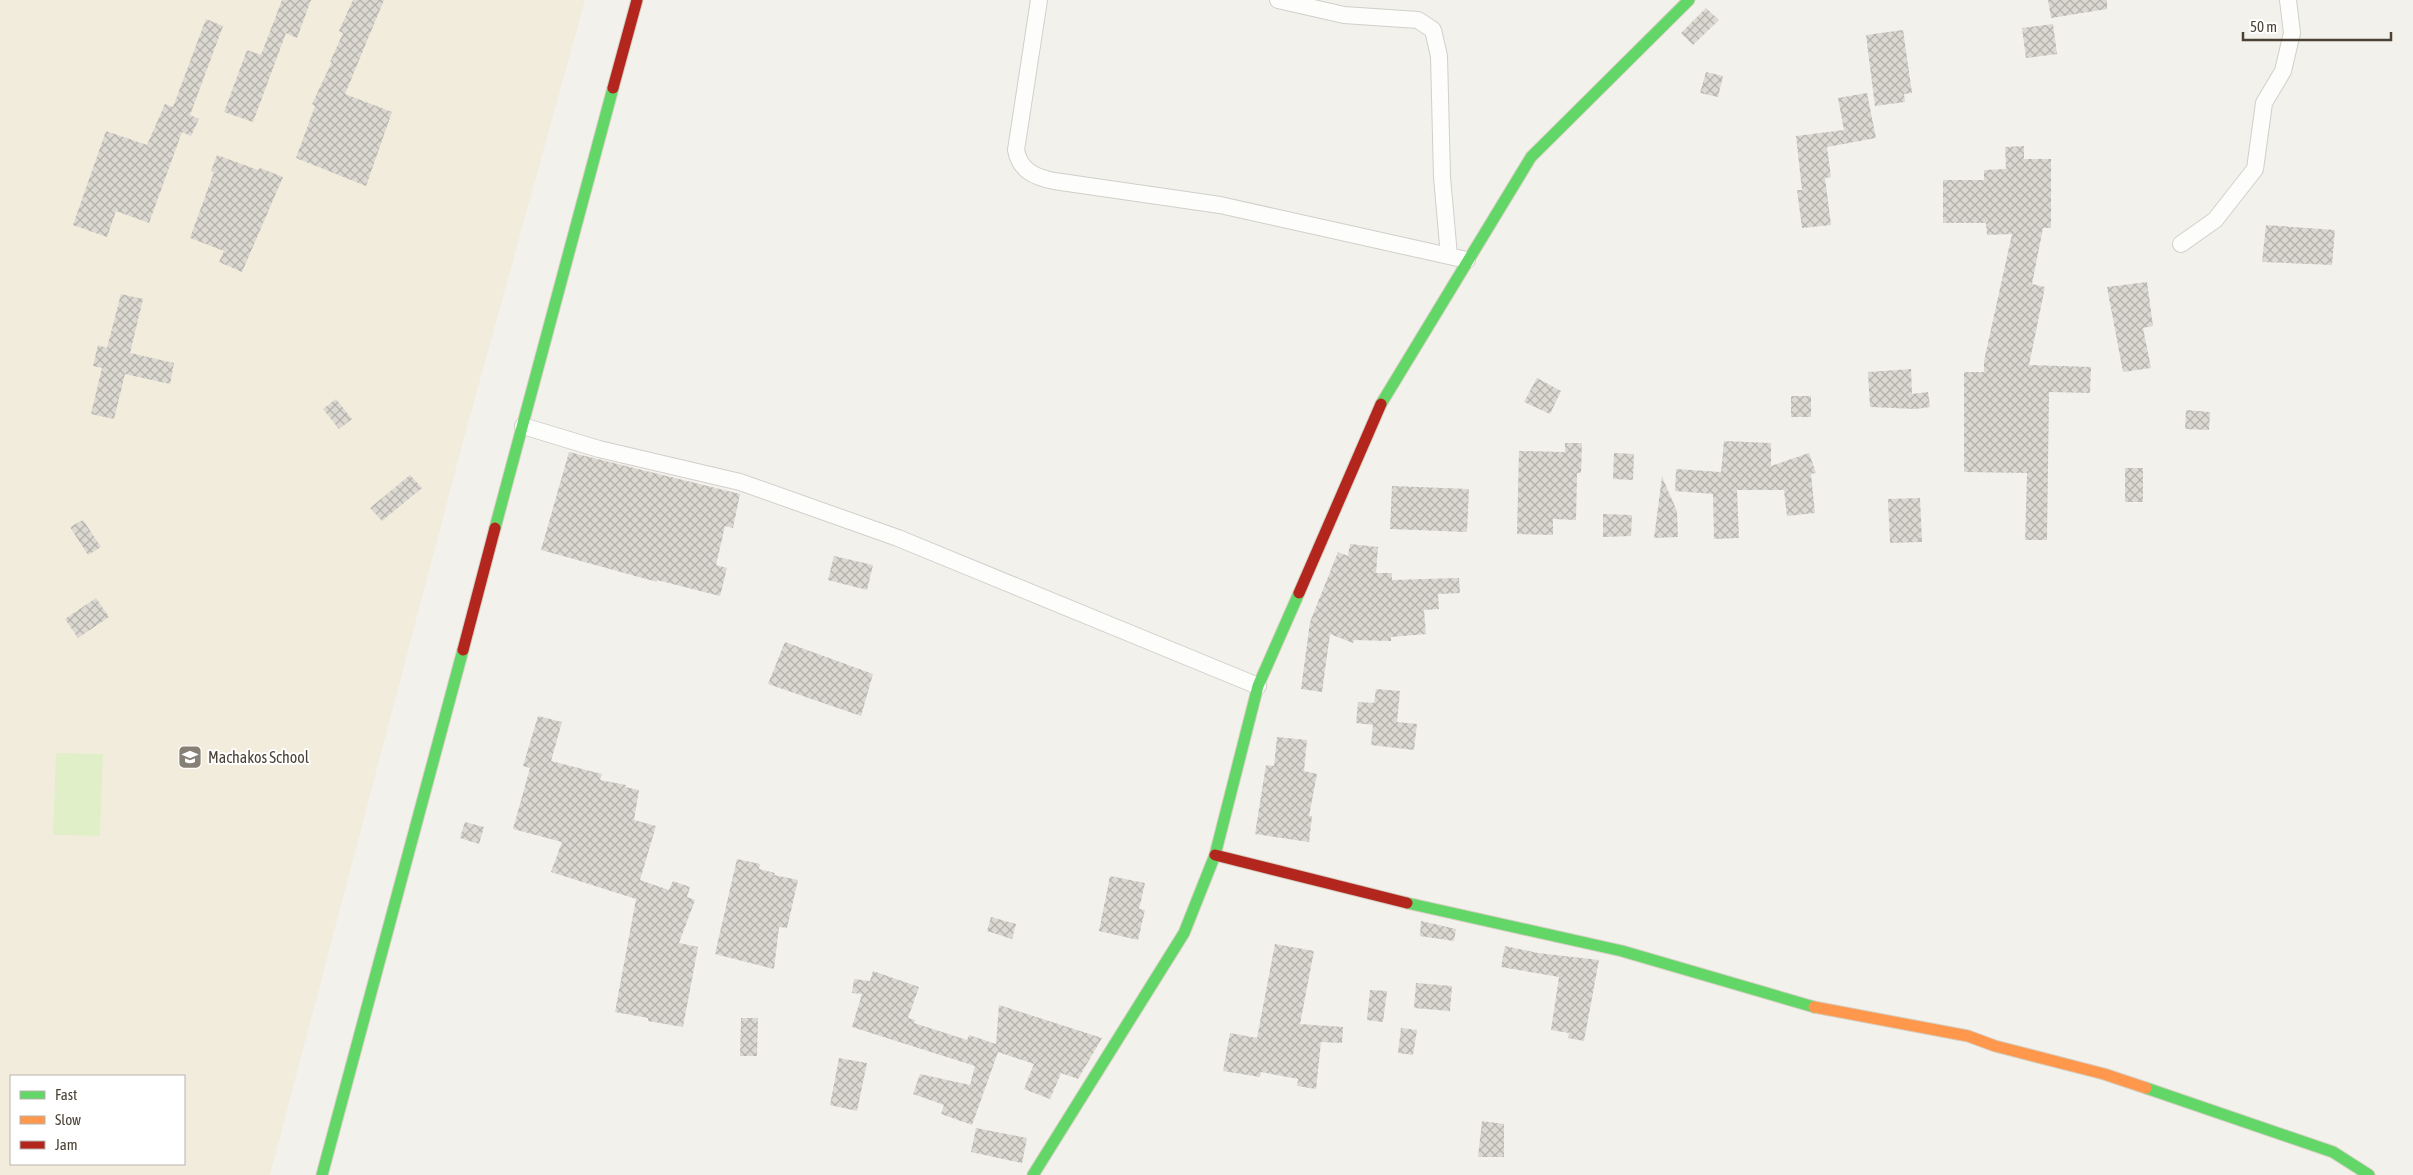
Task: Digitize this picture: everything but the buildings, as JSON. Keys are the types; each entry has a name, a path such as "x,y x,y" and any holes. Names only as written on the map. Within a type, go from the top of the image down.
{"street":[{"path":"322,1175 637,0"},
{"path":"1039,0 1016,150 1017,159 1026,171 1038,177 1054,181 1220,205 1467,260"},
{"path":"1278,0 1344,15 1418,20 1433,30 1439,56 1442,177 1449,256"},
{"path":"1034,1175 1184,933 1215,855 1258,686 1383,399 1531,157 1689,0"},
{"path":"2181,244 2215,220 2255,169 2264,103 2283,71 2292,33 2288,0"},
{"path":"523,426 599,449 740,482 898,538 1258,686"},
{"path":"1215,855 1435,910 1622,951 1826,1010 1968,1036 1995,1046 2104,1074 2226,1113 2333,1152 2369,1175"}],"shaded area":[{"name":"Machakos School","path":"0,0 585,0 464,438 270,1175 0,1175"}],"green space":[{"path":"56,753 103,754 100,836 53,835"}],"traffic: fast":[{"path":"1381,404 1531,157 1689,0"},
{"path":"495,528 613,88"},
{"path":"1033,1175 1184,933 1215,855 1258,686 1299,593"},
{"path":"322,1175 463,650"},
{"path":"1407,903 1622,951 1814,1007"},
{"path":"2146,1088 2333,1152 2369,1175"}],"traffic: slow":[{"path":"1814,1007 1968,1036 1995,1046 2104,1074 2146,1088"}],"traffic: jam":[{"path":"613,88 637,0"},
{"path":"1299,593 1381,404"},
{"path":"463,650 495,528"},
{"path":"1215,855 1407,903"}],"place":[{"name":"Machakos School","path":"190,757"}]}
